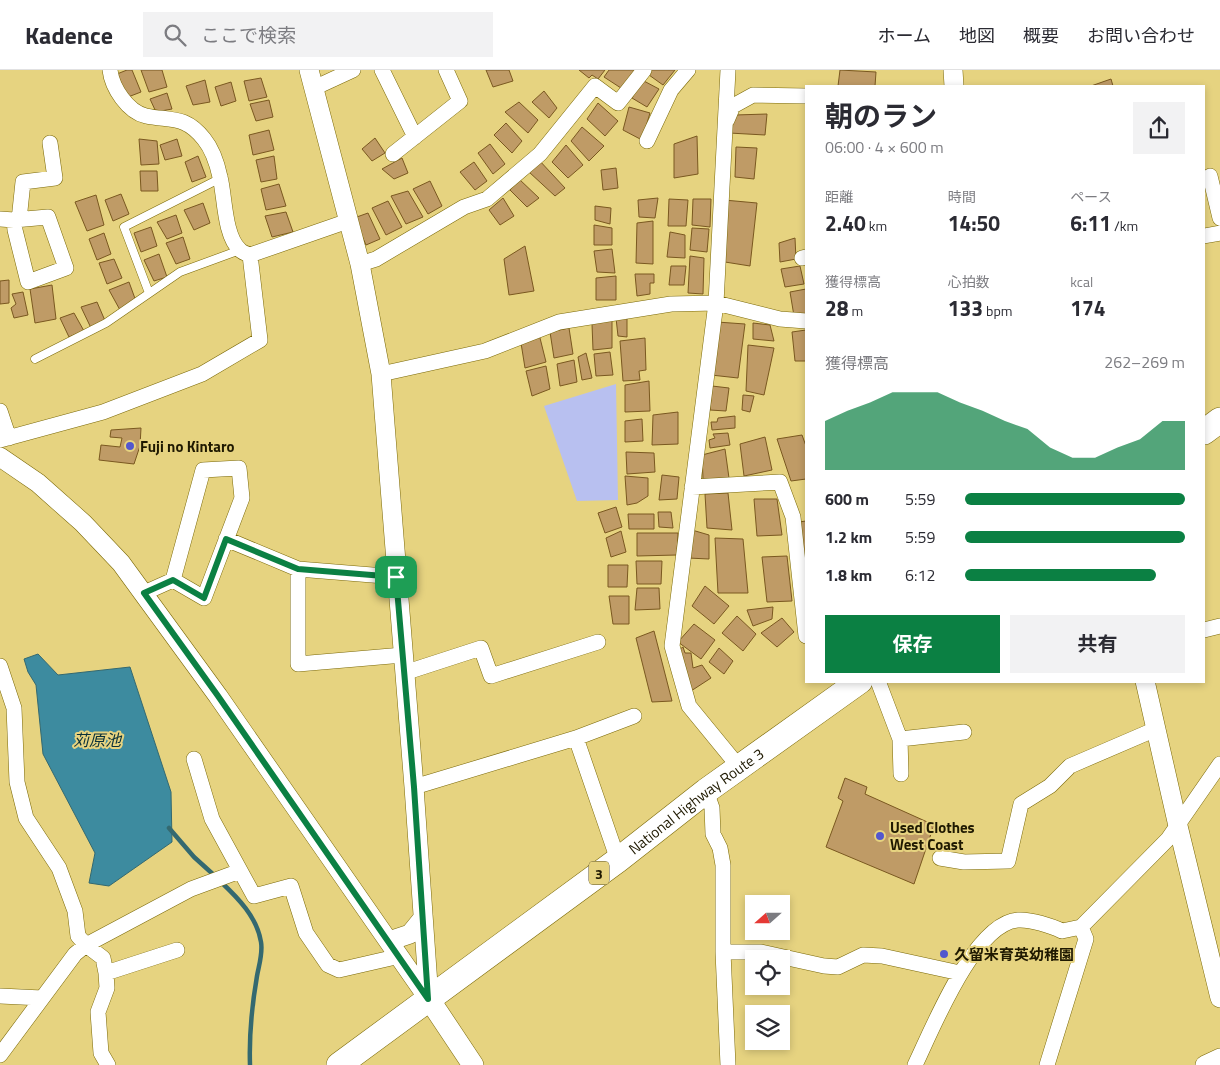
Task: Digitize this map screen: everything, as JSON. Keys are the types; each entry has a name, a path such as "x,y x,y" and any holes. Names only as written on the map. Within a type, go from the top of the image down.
{"highway":[{"path":"1205,431 1220,420"},
{"name":"National Highway Route 3","path":"339,1065 618,860 706,791 848,685"}],"main road":[{"path":"428,999 474,1065"}],"street":[{"path":"0,411 4,439 103,412 202,374 260,340 245,253 233,240 226,216 221,178 213,152 202,137 190,126 176,119 144,116 130,107 117,92 110,70"},
{"path":"309,70 360,264 381,374 414,787 428,999"},
{"path":"314,88 353,70"},
{"path":"382,70 415,137"},
{"path":"393,154 460,101 446,70"},
{"path":"360,264 376,259 464,207 487,199 540,154 595,86 618,103 644,70"},
{"path":"647,141 671,90 688,70"},
{"path":"728,70 716,303 672,646 689,706 739,767"},
{"path":"953,70 954,85"},
{"path":"724,128 733,106 752,95 805,96"},
{"path":"11,220 22,182 55,178 50,143"},
{"path":"1210,176 1220,218"},
{"path":"245,253 348,221"},
{"path":"1205,236 1220,233"},
{"path":"381,374 485,351 559,322 672,304 716,303 780,319 805,321"},
{"path":"0,457 38,483 83,523 121,563 395,949 428,999"},
{"path":"238,468 242,498 204,598 173,580 203,470 238,468"},
{"path":"692,488 780,482 793,517 805,627"},
{"path":"226,539 298,569 396,577"},
{"path":"298,569 298,664 403,664 481,648 492,676 598,642"},
{"path":"144,593 173,580"},
{"path":"1205,630 1220,626"},
{"path":"0,666 17,782 26,818 59,868 76,911 78,936 103,958 107,988 98,1012 101,1053 108,1065"},
{"path":"879,683 900,739 901,774"},
{"path":"1145,683 1220,998"},
{"path":"414,787 576,738 634,716"},
{"path":"940,858 964,862 1008,861 1022,804 1050,786 1070,766 1156,729"},
{"path":"900,739 964,732"},
{"path":"576,738 618,860"},
{"path":"194,759 212,819 254,896 291,886 306,933 328,965 339,970 395,949 423,918"},
{"path":"915,1065 960,973 984,940 1002,926 1018,920 1054,927 1062,931 1081,927 1168,839 1220,764"},
{"path":"706,791 712,808 713,834 720,848 723,865 723,952 728,1065"},
{"path":"0,1055 75,954 86,945 191,889 240,872"},
{"path":"1047,1065 1086,939 1081,927"},
{"path":"106,973 177,950"},
{"path":"723,952 761,952 824,966 838,966 863,955 882,956 960,973"},
{"path":"0,996 42,998"},
{"path":"1205,1065 1220,1058"}],"lane":[{"path":"149,293 124,227 221,178"},
{"path":"35,359 106,323 180,272 245,253"}],"shaded area":[{"path":"616,384 618,500 577,501 544,406"}],"water":[{"name":"苅原池","path":"38,654 58,675 130,667 171,792 172,842 109,886 89,883 95,853 43,754 36,685 28,672 24,659"}],"building":[{"path":"132,70 141,92 128,97 117,74"},
{"path":"141,70 162,70 167,87 149,92"},
{"path":"486,70 509,70 513,81 493,87"},
{"path":"579,70 605,70 598,79 592,75 589,78"},
{"path":"609,70 639,70 624,90 604,77"},
{"path":"651,70 675,70 663,85 649,75"},
{"path":"840,70 876,72 875,85 838,85"},
{"path":"261,78 267,97 249,101 244,81"},
{"path":"1111,79 1113,85 1094,85"},
{"path":"205,80 210,102 193,105 186,86"},
{"path":"642,80 659,89 647,107 632,98"},
{"path":"231,82 236,101 221,106 215,87"},
{"path":"544,91 557,108 549,118 532,102"},
{"path":"167,93 172,109 156,112 150,99"},
{"path":"269,100 273,117 256,121 250,104"},
{"path":"519,102 538,120 528,133 505,112"},
{"path":"598,103 618,121 605,136 587,119"},
{"path":"629,107 650,113 642,140 623,130"},
{"path":"767,114 765,135 729,133 735,115"},
{"path":"506,123 522,141 512,153 494,135"},
{"path":"582,127 604,146 589,161 571,141"},
{"path":"269,130 274,150 253,155 249,135"},
{"path":"697,136 698,174 674,178 674,144"},
{"path":"375,138 385,153 372,161 362,149"},
{"path":"139,139 157,141 159,164 141,165"},
{"path":"177,139 182,156 165,160 160,145"},
{"path":"490,144 505,164 493,174 478,153"},
{"path":"566,145 583,165 568,178 552,162"},
{"path":"736,147 757,148 754,179 735,177"},
{"path":"198,156 206,177 192,182 185,162"},
{"path":"274,156 277,179 261,182 256,160"},
{"path":"402,158 408,173 394,179 382,169"},
{"path":"538,159 565,188 555,196 529,172"},
{"path":"474,162 487,181 475,190 460,172"},
{"path":"616,168 618,188 603,190 601,170"},
{"path":"140,171 157,171 158,191 141,191"},
{"path":"519,179 539,198 527,207 510,190"},
{"path":"430,181 442,206 428,214 413,189"},
{"path":"279,184 286,206 266,210 261,189"},
{"path":"408,191 423,217 406,224 391,196"},
{"path":"121,194 129,214 113,221 105,200"},
{"path":"96,195 104,225 87,231 75,202"},
{"path":"503,198 514,216 500,225 489,210"},
{"path":"658,198 655,218 639,217 638,200"},
{"path":"669,199 688,200 686,226 668,226"},
{"path":"693,199 711,199 710,227 692,225"},
{"path":"724,200 757,203 750,266 725,262"},
{"path":"388,201 402,227 386,235 372,208"},
{"path":"203,203 210,223 194,230 184,210"},
{"path":"595,206 611,208 610,224 595,220"},
{"path":"286,212 293,232 272,237 265,216"},
{"path":"368,213 380,239 366,245 354,218"},
{"path":"176,215 182,233 167,239 157,222"},
{"path":"653,221 653,264 636,263 637,223"},
{"path":"594,225 612,228 612,245 594,245"},
{"path":"151,227 157,246 141,252 134,233"},
{"path":"692,228 709,229 707,252 690,250"},
{"path":"670,232 685,235 685,258 667,257"},
{"path":"104,233 111,254 97,260 89,239"},
{"path":"183,237 190,259 176,264 166,243"},
{"path":"795,238 796,259 780,262 779,243"},
{"path":"525,246 534,291 509,295 504,259"},
{"path":"612,249 615,273 597,272 594,251"},
{"path":"159,254 167,277 154,281 144,260"},
{"path":"690,256 704,258 703,294 688,293"},
{"path":"114,259 122,278 107,284 99,263"},
{"path":"671,266 686,266 684,285 669,285"},
{"path":"800,266 804,284 785,287 781,269"},
{"path":"635,274 654,274 654,283 650,283 650,294 637,296"},
{"path":"616,276 616,300 596,300 596,278"},
{"path":"9,280 9,303 0,304 0,281"},
{"path":"129,282 137,304 120,310 109,290"},
{"path":"52,285 56,319 35,323 30,289"},
{"path":"805,289 805,314 794,316 790,292"},
{"path":"23,292 28,315 14,318 11,308 16,304 12,294"},
{"path":"97,302 106,323 91,328 81,307"},
{"path":"74,313 84,331 69,337 60,318"},
{"path":"616,318 627,318 627,337 618,336"},
{"path":"612,320 612,348 593,350 592,324"},
{"path":"717,322 745,324 738,378 711,375"},
{"path":"753,323 770,325 774,341 753,339"},
{"path":"569,328 573,354 554,358 550,332"},
{"path":"805,330 805,361 795,361 792,332"},
{"path":"539,334 546,362 525,368 521,343"},
{"path":"645,338 646,370 639,371 640,380 623,381 620,341"},
{"path":"748,345 774,348 764,395 746,391"},
{"path":"610,352 613,375 596,376 594,354"},
{"path":"586,353 592,378 582,380 578,357"},
{"path":"574,360 577,382 560,386 557,364"},
{"path":"546,366 550,389 532,396 526,371"},
{"path":"649,381 650,411 625,412 625,385"},
{"path":"712,386 729,388 726,411 710,410"},
{"path":"743,395 754,396 750,412 742,410"},
{"path":"678,412 678,444 652,445 653,415"},
{"path":"735,416 735,428 712,430 711,422 717,422 718,418"},
{"path":"642,419 643,441 625,442 625,421"},
{"name":"Fuji no Kintaro","path":"141,428 140,446 134,464 99,460 101,445 120,447 122,438 110,437 111,430"},
{"path":"728,433 730,445 710,448 709,440 715,438 713,434"},
{"path":"802,435 805,443 805,479 791,481 777,439"},
{"path":"765,437 772,470 744,476 740,444"},
{"path":"725,449 729,478 703,479 702,455"},
{"path":"626,452 654,453 655,472 627,474"},
{"path":"662,475 679,477 677,499 659,500"},
{"path":"625,476 648,478 648,496 637,503 627,505"},
{"path":"728,493 732,530 707,528 705,494"},
{"path":"754,499 777,499 782,535 757,536"},
{"path":"616,507 622,527 605,533 598,513"},
{"path":"658,512 671,512 673,528 659,527"},
{"path":"628,514 654,514 654,529 629,529"},
{"path":"805,521 805,571 799,522"},
{"path":"692,530 709,535 709,559 688,558"},
{"path":"621,531 626,552 611,557 606,538"},
{"path":"637,533 678,533 677,555 637,556"},
{"path":"715,538 743,539 748,593 718,593"},
{"path":"787,556 792,601 767,602 762,557"},
{"path":"636,561 662,561 661,584 637,584"},
{"path":"608,565 628,565 627,587 608,587"},
{"path":"705,586 729,606 714,624 692,606"},
{"path":"637,588 659,588 660,609 635,610"},
{"path":"609,596 629,596 629,624 613,624"},
{"path":"773,607 772,619 753,626 747,610"},
{"path":"737,616 756,634 743,651 722,633"},
{"path":"782,618 794,632 777,647 761,633"},
{"path":"694,624 715,640 701,659 678,642"},
{"path":"654,631 672,701 652,702 636,638"},
{"path":"683,647 685,653 691,653 693,668 702,665 711,678 691,691 677,651"},
{"path":"719,648 733,661 724,674 709,662"},
{"name":"Used Clothes West Coast","path":"845,778 867,787 865,794 934,825 914,884 826,847 843,801 838,798"}],"waterway":[{"path":"169,828 194,857 215,876"},
{"path":"221,882 240,901 251,916 261,942 261,955 251,1020 250,1065"}],"place":[{"name":"Fuji no Kintaro","path":"130,446"},
{"name":"Used Clothes West Coast","path":"880,836"},
{"name":"久留米育英幼稚園","path":"944,954"}],"route":[{"path":"226,539 298,569 396,577 414,787 428,999 390,941 144,593 173,580 204,598 226,539"}]}
